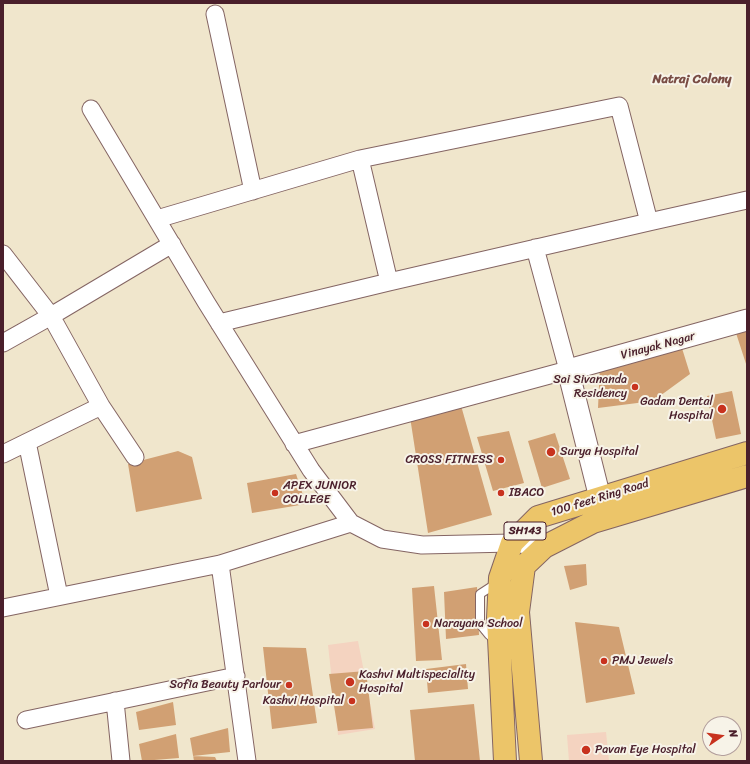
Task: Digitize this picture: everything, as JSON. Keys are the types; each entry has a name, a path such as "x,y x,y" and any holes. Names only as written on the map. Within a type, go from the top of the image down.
{"main road":[{"name":"100 feet Ring Road","path":"505,761 498,618 500,581 512,543 538,517 747,453"},
{"name":"100 feet Ring Road","path":"530,761 518,612 524,566 544,547 593,522 747,476"}],"street":[{"path":"215,14 253,191"},
{"path":"157,219 360,159 619,106 649,222"},
{"path":"91,109 219,323 294,444 311,470 351,523 382,539 422,545 512,543 544,547"},
{"path":"360,159 389,282"},
{"path":"219,323 389,282 747,200"},
{"path":"3,343 172,244"},
{"path":"535,248 568,370 600,498"},
{"path":"3,254 51,316 101,406 135,457"},
{"name":"Vinayak Nagar","path":"568,370 747,320"},
{"path":"294,444 568,370"},
{"path":"3,454 101,406"},
{"path":"27,442 59,596"},
{"path":"3,608 220,564 351,523"},
{"path":"220,564 247,761"},
{"path":"26,720 236,676"},
{"path":"115,701 121,761"}],"shaded area":[{"name":"Kashvi Hospital","path":"358,641 375,729 338,735 328,645"},
{"path":"606,732 609,761 569,761 567,735"}],"building":[{"path":"747,330 747,367 736,333"},
{"name":"Sai Sivananda Residency","path":"681,345 690,374 653,401 598,408 600,364"},
{"path":"732,391 741,434 716,439 707,396"},
{"path":"460,402 492,515 428,533 410,417"},
{"name":"CROSS FITNESS","path":"509,431 524,483 493,491 477,437"},
{"path":"555,433 570,479 542,488 528,441"},
{"path":"178,451 192,457 202,499 136,512 128,464"},
{"name":"APEX JUNIOR COLLEGE","path":"296,474 306,504 252,513 247,483"},
{"path":"586,564 587,585 570,590 564,566"},
{"name":"Narayana School","path":"434,586 442,660 416,661 412,588"},
{"path":"477,587 479,635 446,639 444,592"},
{"name":"PMJ Jewels","path":"575,622 619,627 635,694 586,703"},
{"name":"Sofia Beauty Parlour","path":"263,647 306,648 317,723 272,729"},
{"path":"466,664 468,689 428,693 426,669"},
{"name":"Kashvi Hospital","path":"366,671 373,728 338,731 329,674"},
{"path":"173,702 176,725 139,730 136,712"},
{"path":"474,704 480,761 415,761 410,710"},
{"path":"228,728 230,752 193,756 190,738"},
{"path":"176,734 179,758 142,761 139,744"},
{"path":"193,756 215,757 217,761 194,761"}],"place":[{"name":"Sai Sivananda Residency","path":"635,387"},
{"name":"Gadam Dental Hospital","path":"722,409"},
{"name":"Surya Hospital","path":"551,452"},
{"name":"CROSS FITNESS","path":"501,460"},
{"name":"APEX JUNIOR COLLEGE","path":"275,493"},
{"name":"IBACO","path":"501,493"},
{"name":"Narayana School","path":"426,624"},
{"name":"PMJ Jewels","path":"604,661"},
{"name":"Kashvi Multispeciality Hospital","path":"350,682"},
{"name":"Sofia Beauty Parlour","path":"289,685"},
{"name":"Kashvi Hospital","path":"352,701"},
{"name":"Pavan Eye Hospital","path":"586,750"}],"district":[{"name":"Natraj Colony","path":"692,80"}]}
